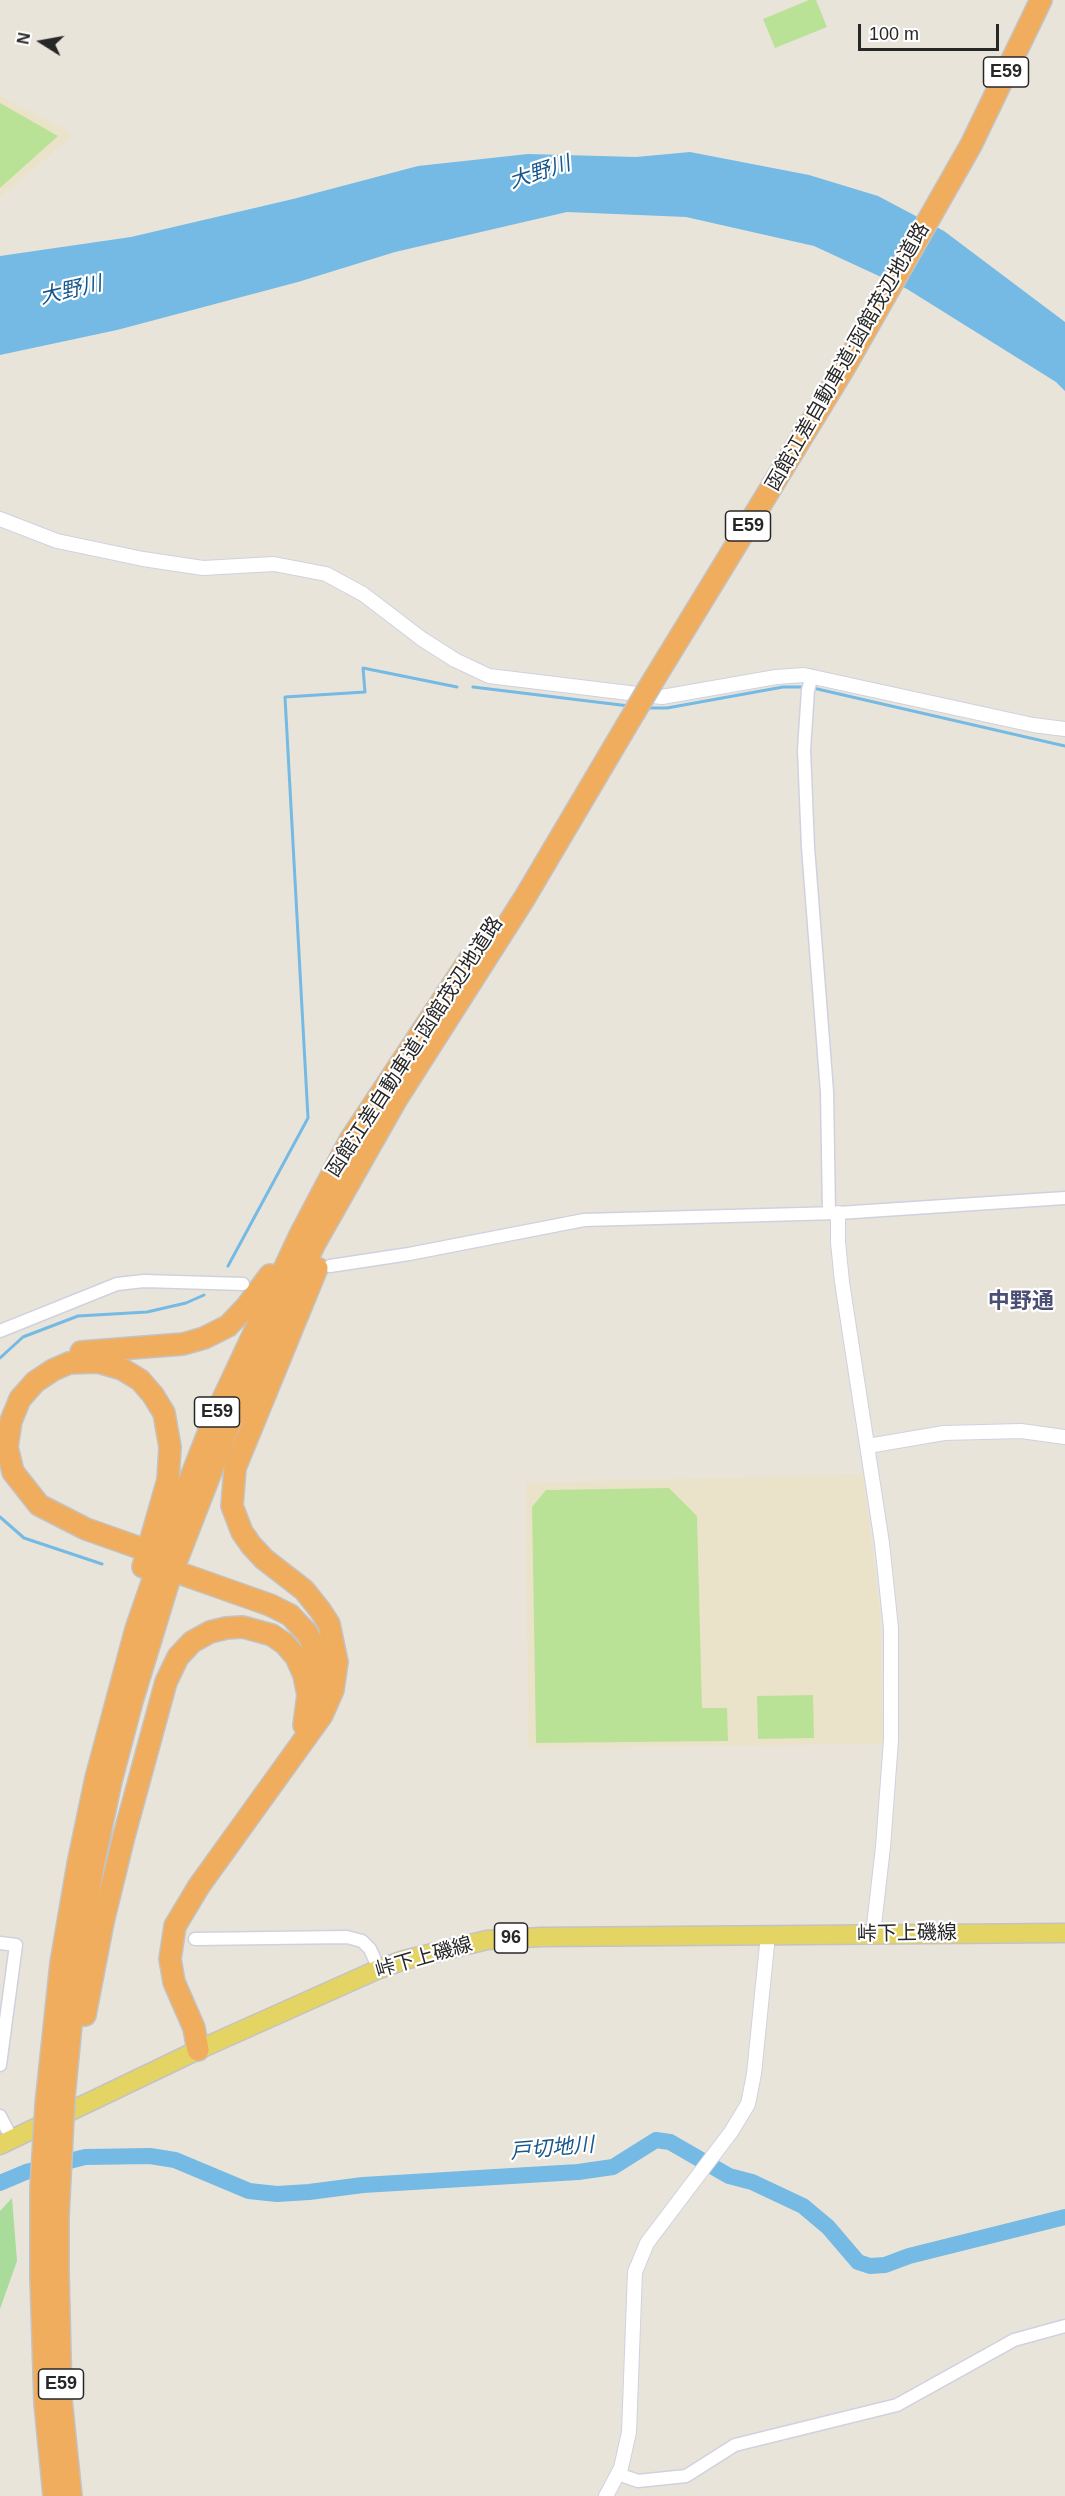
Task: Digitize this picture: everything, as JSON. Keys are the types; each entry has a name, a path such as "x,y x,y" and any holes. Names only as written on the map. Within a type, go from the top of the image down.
{"highway":[{"name":"函館江差自動車道;函館茂辺地道路","path":"71,2496 41,2188 61,2098 93,1866 132,1701 169,1580 230,1423 315,1243 396,1100 524,899 582,797 843,370 971,144 1041,0"},
{"name":"函館江差自動車道;函館茂辺地道路","path":"54,2496 45,2403 49,2275 58,2217 61,1962 96,1778 136,1629 173,1523 215,1416 300,1234 350,1140 435,1008 582,797"},
{"path":"198,2050 194,2028 174,1982 170,1959 176,1926 199,1886 322,1715 333,1690 337,1662 329,1624 304,1590 264,1559 242,1532 232,1506 235,1468 320,1260 396,1100"},
{"path":"0,1422 9,1397 24,1377 44,1363 67,1354 183,1344 228,1326 247,1306 300,1234"},
{"path":"0,1461 12,1491 26,1506 59,1527 135,1552 39,1505 14,1472 7,1447 11,1421 20,1399 35,1382 53,1370 69,1364 98,1362 122,1369 140,1380 164,1413 168,1432 168,1480 128,1621 96,1778"},
{"path":"198,2050 184,2033 164,1978 160,1945 163,1930 170,1913 188,1884 304,1725 316,1704 321,1681 317,1652 307,1634 291,1615 187,1570 278,1597 302,1611 321,1635 330,1657 333,1690"},
{"path":"61,2098 87,2000 105,1912 166,1682 178,1657 192,1642 210,1632 226,1628 243,1627 272,1635 285,1644 296,1657 304,1675 308,1695 304,1725"}],"main road":[{"name":"峠下上磯線","path":"6,2142 198,2050 379,1969 404,1960 487,1940 534,1937 1065,1933"}],"street":[{"path":"0,519 57,541 143,559 203,568 274,564 326,574 363,594 441,651 469,668 489,676 662,697 776,677 804,675 810,684 804,750 808,847 834,1212 842,1282 888,1588 892,1649 891,1740 883,1847 873,1934"},
{"path":"810,684 1065,729"},
{"path":"330,1266 409,1254 584,1220 834,1212 1065,1198"},
{"path":"0,1331 117,1284 144,1281 243,1284"},
{"path":"868,1446 944,1433 1021,1431 1065,1437"},
{"path":"606,2496 618,2474 629,2432 635,2272 641,2253 740,2120 748,2104 753,2085 768,1935"},
{"path":"195,1939 347,1937 362,1941 370,1949 379,1969"},
{"path":"0,1943 16,1945 0,2065"},
{"path":"0,2116 6,2142"},
{"path":"618,2474 638,2481 686,2476 735,2445 897,2405 1014,2340 1065,2326"}],"shaded area":[{"path":"0,96 71,132 67,141 0,197"},
{"path":"863,1474 880,1611 883,1744 528,1748 526,1483"}],"green space":[{"path":"809,0 816,0 827,27 775,48 763,19"},
{"path":"0,103 58,136 0,188"},
{"path":"669,1488 697,1516 702,1708 727,1708 728,1741 536,1743 532,1507 546,1490"},
{"path":"813,1695 814,1738 758,1739 757,1696"},
{"path":"12,2198 17,2261 0,2309 0,2211"}],"water":[{"name":"大野川","path":"690,152 809,175 878,196 944,231 1065,322 1065,391 1056,382 907,289 814,246 686,217 567,212 395,252 298,282 117,330 0,355 0,256 131,237 293,199 418,166 528,154 636,157"}],"waterway":[{"path":"228,1266 308,1118 285,697 365,692 363,668 457,687"},
{"path":"473,687 629,706"},
{"path":"645,708 667,708 783,687 807,687"},
{"path":"813,688 1065,746"},
{"path":"0,1358 23,1337 78,1316 147,1312 186,1303 204,1295"},
{"path":"0,1517 24,1538 102,1564"},
{"name":"戸切地川","path":"0,2183 26,2172 85,2157 150,2156 175,2160 249,2191 277,2194 309,2192 363,2185 578,2172 613,2167 656,2140 670,2142 729,2176 752,2182 803,2206 828,2227 858,2262 870,2266 885,2265 909,2256 1065,2217"}],"district":[{"name":"中野通","path":"1021,1302"}]}
